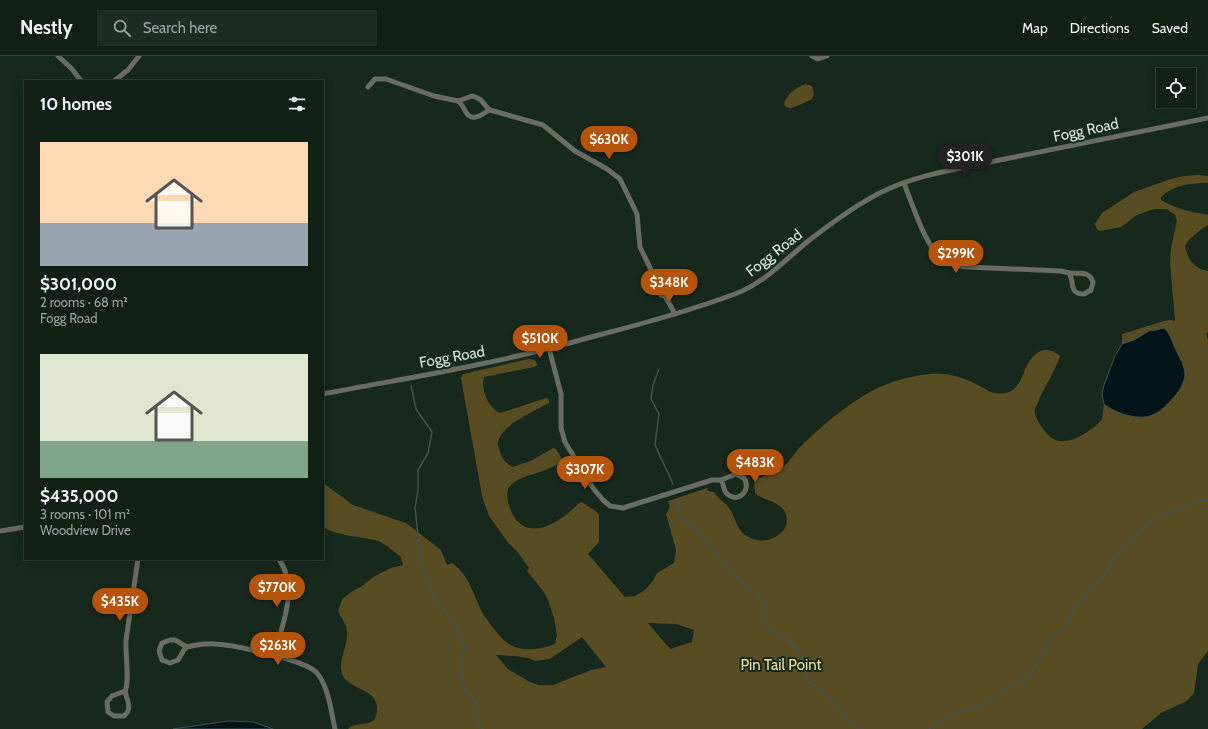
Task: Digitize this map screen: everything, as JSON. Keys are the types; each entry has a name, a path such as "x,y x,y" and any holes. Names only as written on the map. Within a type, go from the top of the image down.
{"street":[{"path":"58,56 72,69 80,80"},
{"path":"115,80 128,70 139,56"},
{"path":"812,56 818,59 827,56"},
{"path":"368,87 375,79 386,79 434,96 458,101 462,104 467,114 472,117 480,116 490,110"},
{"path":"458,101 475,97 483,101 486,107 490,110 517,116 543,125 575,151 607,169 620,179 637,214 640,247 656,280 655,287 661,295 665,296 675,314"},
{"name":"Fogg Road","path":"324,394 482,364 549,348 675,314 719,299 751,287 767,276 814,237 842,217 876,195 904,183 942,173 1113,136 1208,118"},
{"path":"904,183 928,241 934,251 945,260 954,264 968,267 1061,271 1069,274 1083,273 1089,275 1093,282 1091,290 1084,294 1076,292 1069,274"},
{"path":"656,280 663,283 667,292 665,296"},
{"path":"549,348 561,394 563,438 596,491 607,504 614,507 623,508 712,480 720,480 733,474 740,475 746,482 746,490 738,497 730,496 725,491 720,480"},
{"path":"0,531 24,527"},
{"path":"124,691 129,702 129,710 122,716 112,716 107,708 108,700 113,695 124,691 127,685 125,652 126,640 138,560"},
{"path":"274,656 289,593 286,574 279,560"},
{"path":"187,648 175,640 168,640 161,645 159,654 164,661 172,663 178,660 187,648 205,644 221,644 274,656 309,667 317,673 325,687 335,729"}],"green space":[{"path":"806,84 812,86 814,94 812,99 792,108 787,108 784,105 787,98 792,92"},
{"name":"Pin Tail Point","path":"1184,176 1208,176 1208,183 1177,187 1161,197 1161,200 1173,206 1208,215 1208,225 1193,236 1185,246 1188,257 1192,263 1201,269 1208,271 1208,332 1206,334 1208,340 1208,651 1198,664 1194,693 1187,701 1161,713 1142,729 348,729 354,725 373,721 376,715 377,706 372,696 347,681 341,671 347,637 346,626 338,611 342,599 372,578 388,569 403,565 401,557 381,542 340,534 324,527 324,484 353,505 406,523 441,550 447,565 452,563 458,567 470,584 483,614 500,636 510,645 523,649 536,649 555,644 557,635 554,618 548,600 544,592 527,571 529,568 516,550 509,544 489,516 482,496 461,378 463,374 529,359 535,360 538,365 534,367 484,377 483,382 486,398 492,407 500,413 546,398 549,400 549,403 521,418 502,433 498,440 498,446 506,463 513,467 533,460 553,448 556,449 562,459 562,462 556,465 514,482 509,487 507,498 508,502 514,516 521,524 530,528 540,528 550,525 582,502 594,510 599,515 599,542 588,554 625,597 635,596 645,590 653,581 657,573 674,563 676,550 666,514 670,507 668,501 707,488 708,491 714,492 717,497 727,506 738,527 743,533 755,540 772,539 779,535 784,529 787,523 786,516 782,508 755,493 754,480 783,467 800,447 835,416 861,397 889,383 922,375 945,374 967,380 991,392 1000,394 1005,393 1016,388 1028,364 1037,353 1044,350 1050,350 1060,356 1041,394 1035,408 1035,414 1043,429 1049,436 1057,440 1064,441 1072,440 1081,436 1096,426 1102,420 1104,404 1111,409 1183,363 1169,333 1156,330 1149,331 1134,340 1122,344 1122,334 1164,321 1175,321 1170,262 1171,248 1177,221 1175,215 1167,209 1154,209 1137,215 1121,227 1100,231 1097,229 1095,224 1102,213 1134,192","holes":["648,623 676,624 694,630 692,642 670,649","582,637 606,667 591,670 553,685 539,685 530,682 508,669 496,655 515,656 528,658 535,661 550,659"]}],"shaded area":[{"path":"1164,328 1170,336 1185,372 1183,384 1180,389 1160,411 1150,416 1138,417 1126,415 1104,404 1102,394 1104,385 1115,356 1122,344 1134,340 1149,331"},
{"path":"228,721 253,722 273,729 173,729"}],"waterway":[{"path":"659,369 653,385 651,399 659,414 655,445 673,484"},
{"path":"411,386 416,409 432,432 428,453 418,470 418,490 415,508 421,564 434,596 457,627 466,648 461,661 462,675 466,691 475,699 476,705 474,709 483,729"},
{"path":"677,500 679,514 683,521 695,528 742,583 758,594 766,605 762,616 769,630 787,639 800,652 803,668 808,682 824,691 849,720 860,729"},
{"path":"929,729 961,711 987,703 1009,686 1028,678 1039,662 1050,640 1067,626 1073,610 1106,573 1120,551 1153,519 1200,501 1208,500"}]}
